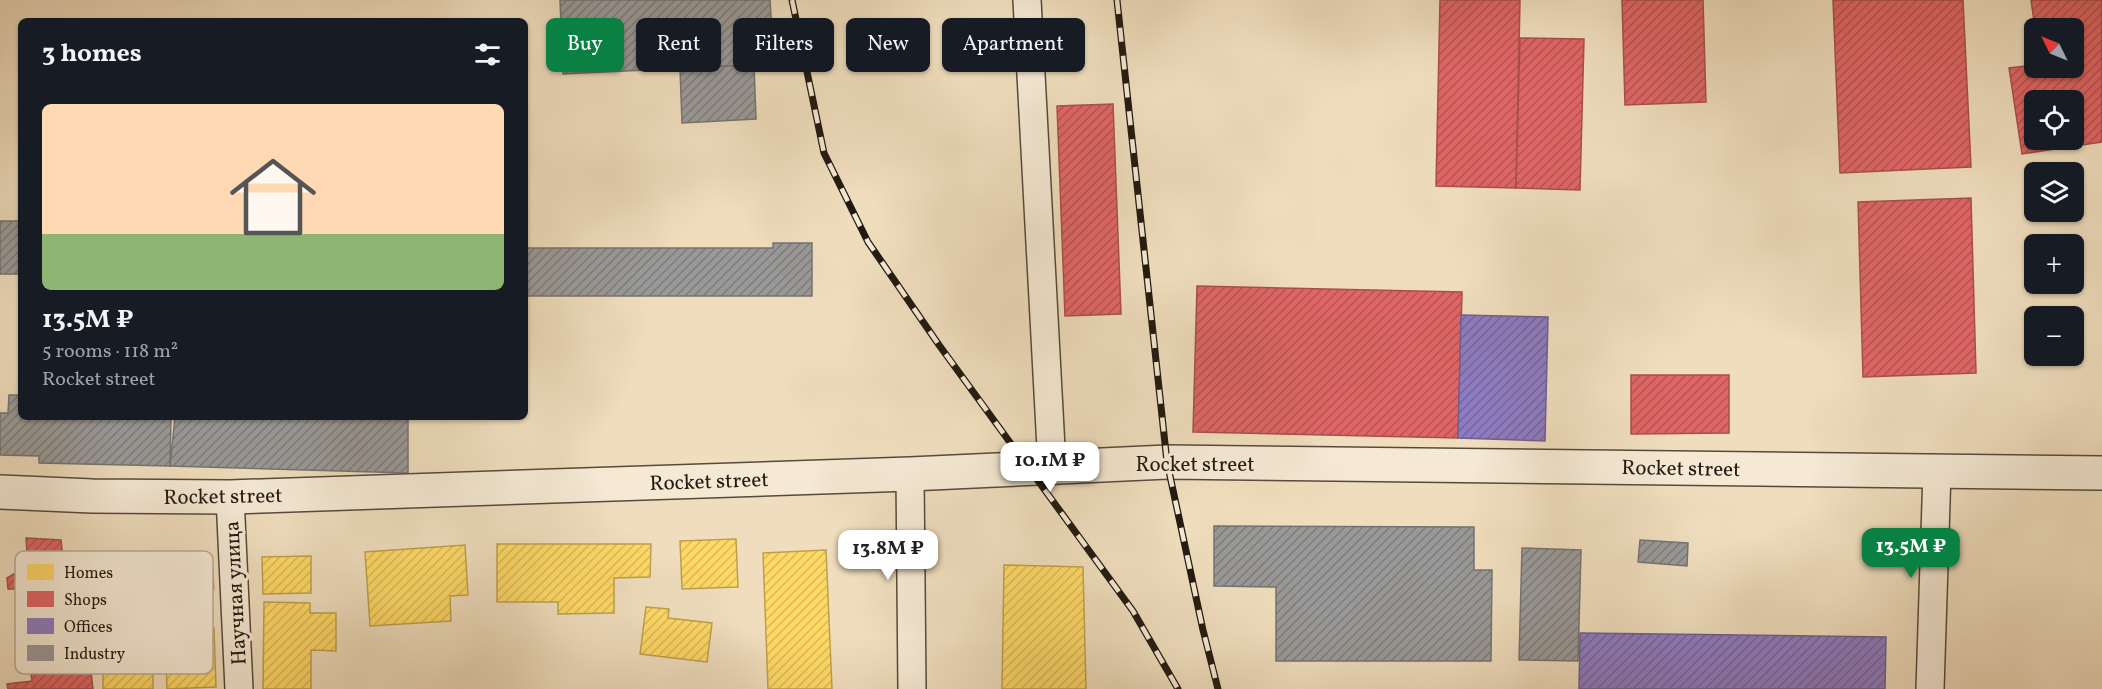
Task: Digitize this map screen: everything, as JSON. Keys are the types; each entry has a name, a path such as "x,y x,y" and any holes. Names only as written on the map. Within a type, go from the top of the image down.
{"street":[{"path":"1027,0 1052,467"},
{"name":"Rocket street","path":"0,492 92,496 230,497 910,474 1167,462 2102,473"},
{"path":"1930,689 1937,471"},
{"path":"910,474 912,689"},
{"name":"Научная улица","path":"230,497 240,689"}],"building: Homes":[{"path":"736,539 738,587 682,589 680,541"},
{"path":"497,544 651,544 650,577 614,578 614,613 558,614 558,602 497,602"},
{"path":"465,545 468,595 450,596 451,621 370,626 365,552"},
{"path":"826,550 832,689 768,689 763,553"},
{"path":"311,556 311,593 263,594 262,557"},
{"path":"1004,565 1083,567 1086,689 1002,689"},
{"path":"264,602 310,603 310,613 336,613 336,651 311,650 311,689 263,689"},
{"path":"646,607 669,609 668,618 712,623 707,662 640,654"},
{"path":"213,628 216,687 167,689 166,674 213,674"},
{"path":"103,674 153,674 153,689 103,689"}],"building: Shops":[{"path":"1440,0 1520,0 1516,188 1436,186"},
{"path":"1622,0 1703,0 1706,102 1625,105"},
{"path":"1833,0 1963,0 1971,167 1840,173"},
{"path":"2031,0 2102,0 2102,142 2084,145 2084,90 2024,90 2024,150 2049,150 2022,154 2009,68 2024,66 2024,78 2084,78 2084,18 2034,18"},
{"path":"1520,38 1584,39 1580,190 1516,188"},
{"path":"1113,104 1121,314 1065,316 1057,106"},
{"path":"1971,198 1976,373 1863,377 1858,202"},
{"path":"1197,286 1462,292 1458,438 1193,432"},
{"path":"1631,375 1729,375 1729,433 1631,434"},
{"path":"26,538 61,540 62,551 27,551"},
{"path":"15,573 15,589 8,589 7,578"},
{"path":"31,674 91,674 93,689 8,689 7,684 32,681"}],"building: Offices":[{"path":"1461,315 1548,317 1545,441 1458,438"},
{"path":"1580,633 1886,637 1885,689 1579,689"}],"building: Industry":[{"path":"560,0 770,0 771,18 733,18 733,66 721,67 721,18 636,18 636,71 624,71 624,18 561,18"},
{"path":"721,66 733,66 733,72 754,72 756,119 682,123 680,72 721,72"},
{"path":"563,72 605,72 563,74"},
{"path":"0,221 18,221 18,274 0,274"},
{"path":"773,243 812,243 812,296 528,296 528,248 773,248"},
{"path":"9,395 18,395 18,420 171,420 170,466 39,463 39,456 0,455 0,413 8,413"},
{"path":"175,420 408,420 408,473 170,466"},
{"path":"1214,526 1474,527 1474,570 1492,570 1491,661 1276,661 1276,587 1214,586"},
{"path":"1640,540 1688,543 1687,566 1638,562"},
{"path":"1522,548 1581,550 1578,661 1519,660"}],"railway":[{"path":"792,0 824,153 868,242 939,345 1133,611 1178,689"},
{"path":"1117,0 1167,462 1218,689"}]}
